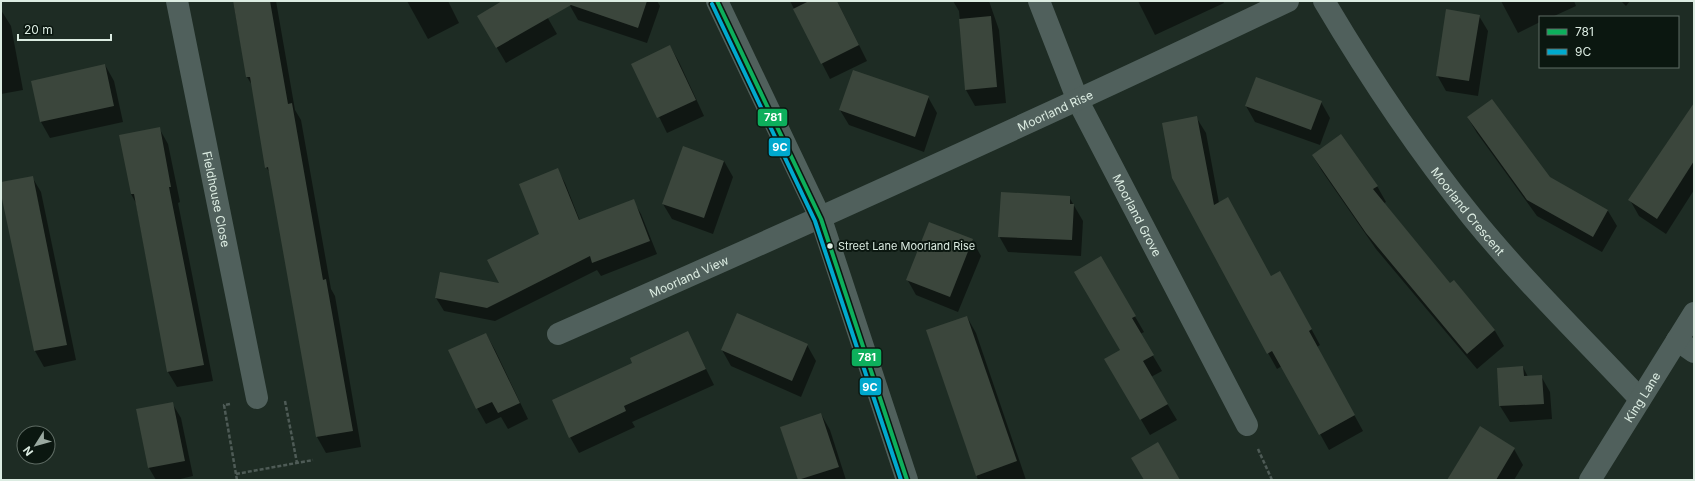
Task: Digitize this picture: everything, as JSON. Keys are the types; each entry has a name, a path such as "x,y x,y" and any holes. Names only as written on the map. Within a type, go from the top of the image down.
{"street":[{"name":"Fieldhouse Close","path":"177,1 256,398"},
{"path":"717,1 821,218 906,480"},
{"name":"Moorland Grove","path":"1039,1 1078,101 1247,425"},
{"name":"Moorland Rise","path":"821,218 1078,101 1288,1"},
{"name":"Moorland Crescent","path":"1324,1 1360,63 1413,141 1473,218 1537,290 1640,399"},
{"name":"Moorland View","path":"558,334 821,218"},
{"name":"King Lane","path":"1590,480 1640,399 1686,346 1694,313"}],"path":[{"path":"237,480 224,405 283,393 297,463"},
{"path":"1247,425 1272,480"},
{"path":"236,474 313,460"}],"building":[{"path":"233,1 270,1 288,104 292,103 323,280 326,279 353,431 316,437 268,167 265,168 250,77 246,77"},
{"path":"502,1 647,1 638,28 571,5 496,48 477,16"},
{"path":"809,1 837,1 859,45 821,64 793,9"},
{"path":"1446,9 1480,15 1469,81 1436,76"},
{"path":"991,16 997,87 965,90 959,19"},
{"path":"670,45 696,100 657,118 631,64"},
{"path":"105,64 114,106 40,122 31,81"},
{"path":"853,70 929,96 915,137 839,110"},
{"path":"1256,77 1322,101 1311,130 1245,106"},
{"path":"1492,99 1550,177 1608,210 1593,237 1527,200 1467,117"},
{"path":"1694,103 1694,161 1657,219 1628,200"},
{"path":"1197,116 1214,205 1228,197 1271,276 1280,271 1312,329 1309,331 1355,415 1319,435 1272,351 1267,354 1172,178 1162,123"},
{"path":"160,127 171,187 169,187 204,365 167,372 134,194 131,194 119,135"},
{"path":"1341,134 1378,186 1373,189 1450,283 1454,280 1495,330 1467,354 1366,233 1312,155"},
{"path":"683,146 724,161 704,218 662,204"},
{"path":"558,168 579,220 634,199 650,241 592,263 590,256 487,308 435,298 440,272 499,283 487,260 539,234 519,184"},
{"path":"33,176 67,345 34,351 1,194 1,182"},
{"path":"1001,192 1070,196 1070,204 1074,204 1072,240 998,237"},
{"path":"929,222 973,239 950,297 906,280"},
{"path":"1101,256 1136,316 1132,318 1154,355 1143,361 1168,404 1140,420 1104,359 1120,350 1074,272"},
{"path":"737,313 808,344 792,381 721,350"},
{"path":"967,316 1017,461 976,476 926,330"},
{"path":"688,331 706,369 624,406 626,411 569,438 552,400 632,363 630,358"},
{"path":"486,333 520,403 498,413 492,402 476,409 448,350"},
{"path":"1523,366 1524,376 1542,375 1544,404 1499,406 1497,368"},
{"path":"173,402 185,461 148,468 136,409"},
{"path":"821,413 839,467 798,480 780,427"},
{"path":"1480,426 1515,448 1496,480 1447,480"},
{"path":"1158,442 1180,480 1144,480 1131,458"}],"transit line":[{"name":"781","path":"717,1 821,219 907,480"},
{"name":"9C","path":"712,4 815,221 901,480"}],"place":[{"name":"Street Lane Moorland Rise","path":"830,246"}]}
